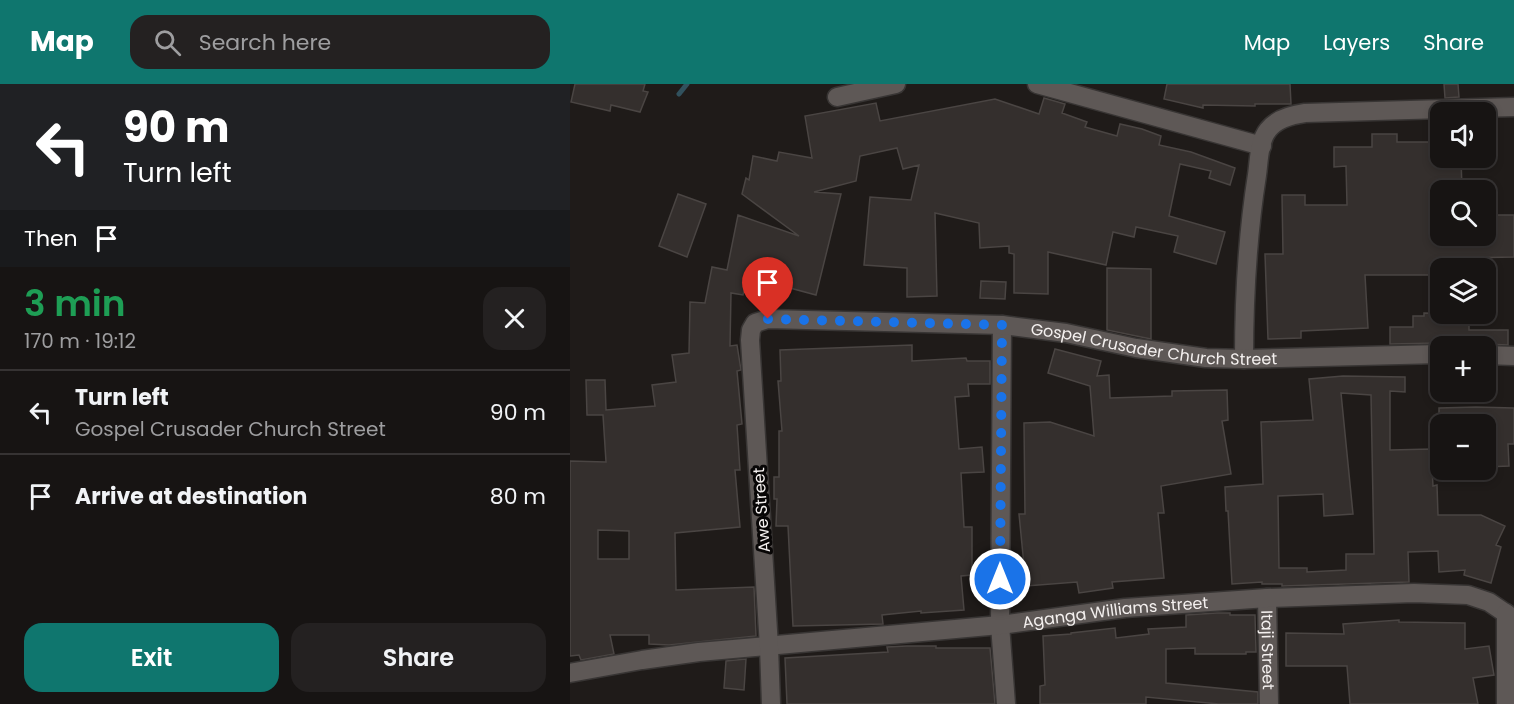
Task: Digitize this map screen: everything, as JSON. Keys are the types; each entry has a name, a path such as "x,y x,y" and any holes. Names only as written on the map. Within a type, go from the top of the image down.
{"street":[{"path":"837,97 896,84"},
{"path":"1036,84 1262,146"},
{"path":"1244,359 1244,293 1250,218 1262,146 1267,131 1288,116 1305,113 1514,107"},
{"name":"Gospel Crusader Church Street","path":"761,320 1002,325 1066,333 1183,355 1244,359 1430,354"},
{"name":"Awe Street","path":"761,320 755,323 750,339 770,647 771,704"},
{"path":"1002,325 1000,625 1006,704"},
{"path":"1496,355 1514,356"},
{"name":"Aganga Williams Street","path":"570,673 699,652 1000,625 1125,608 1267,598 1414,593 1468,595 1489,603 1510,616"},
{"name":"Itaji Street","path":"1267,598 1269,704"},
{"path":"1506,704 1510,616"}],"building":[{"path":"575,84 645,84 643,91 648,92 640,112 611,105 610,111 571,102"},
{"path":"1167,84 1290,84 1291,104 1203,105 1203,108 1164,99"},
{"path":"1444,84 1458,84 1459,97 1445,98"},
{"path":"1044,98 1065,104 1062,113 1087,122 1085,127 1117,136 1120,124 1142,129 1161,136 1159,145 1191,152 1235,168 1230,185 1209,178 1211,171 1180,164 1169,216 1225,232 1216,264 1174,252 1178,236 1136,227 1134,237 1113,232 1106,265 1048,252 1048,294 1014,293 1014,254 1009,253 1009,246 980,248 979,223 935,213 937,296 907,297 907,268 864,265 870,197 911,200 919,165 903,169 897,148 860,156 856,181 814,192 841,194 816,295 775,284 774,290 746,283 743,295 731,293 730,346 737,345 741,370 737,371 742,424 737,425 740,470 735,470 740,527 675,533 676,590 754,587 756,636 669,645 649,644 649,635 610,635 614,654 581,660 579,655 570,656 570,461 606,462 603,415 587,415 586,380 605,380 606,410 655,406 652,385 676,382 672,355 689,353 690,302 705,303 712,267 727,270 738,215 799,236 742,194 746,178 749,180 753,156 777,161 779,152 812,158 805,116 876,103 880,121 995,99 1039,114","holes":["598,530 629,531 629,559 598,559"]},
{"path":"1372,134 1397,134 1397,142 1430,142 1430,168 1461,168 1462,180 1430,180 1430,246 1496,246 1496,215 1514,215 1514,257 1430,258 1430,275 1365,275 1368,328 1301,331 1301,338 1268,339 1265,254 1283,254 1282,195 1305,195 1305,205 1347,205 1346,166 1334,167 1334,147 1372,147"},
{"path":"678,194 706,204 687,257 659,246"},
{"path":"1107,268 1151,269 1151,339 1107,330"},
{"path":"981,281 1006,282 1005,299 980,298"},
{"path":"1424,313 1430,313 1430,324 1469,324 1469,330 1508,330 1508,345 1496,344 1496,336 1430,336 1430,343 1390,344 1390,327 1413,327 1413,316 1424,316"},
{"path":"912,345 912,361 966,358 967,361 990,361 990,384 968,384 969,396 955,397 959,449 982,447 984,472 961,473 964,527 972,527 972,575 961,576 964,610 882,615 883,624 793,626 788,526 776,526 777,499 774,499 774,477 779,477 779,431 782,431 778,381 781,381 780,350"},
{"path":"1055,349 1101,361 1097,376 1109,375 1110,398 1172,396 1172,391 1227,390 1228,420 1222,421 1231,474 1161,486 1164,513 1158,513 1164,578 1112,582 1113,588 1079,593 1077,582 1026,586 1019,514 1025,514 1024,423 1050,422 1094,436 1090,386 1048,373"},
{"path":"1343,376 1405,377 1405,392 1390,391 1390,450 1430,449 1430,480 1433,480 1433,486 1437,485 1438,515 1481,515 1505,526 1496,545 1501,547 1491,583 1464,575 1465,570 1439,572 1438,551 1408,552 1409,582 1282,586 1282,584 1262,584 1262,582 1232,584 1225,487 1263,484 1261,422 1313,420 1309,379","holes":["1341,393 1371,395 1374,554 1346,554 1346,570 1307,572 1307,568 1279,568 1278,496 1323,494 1324,516 1353,514"]},
{"path":"1439,408 1514,408 1514,444 1508,444 1509,466 1496,467 1496,414 1439,414"},
{"path":"1217,613 1255,615 1256,652 1195,654 1195,648 1166,649 1166,683 1258,692 1258,704 1219,704 1146,697 1146,704 1040,704 1040,686 1045,685 1043,636 1115,628 1116,638 1149,634 1148,629 1186,627 1186,615"},
{"path":"1399,620 1399,622 1465,623 1465,649 1489,646 1494,675 1473,678 1478,704 1350,704 1347,666 1286,666 1286,633 1344,634 1343,624"},
{"path":"887,647 990,648 995,704 787,704 785,658 888,652"},
{"path":"746,659 744,690 724,688 726,661"}],"waterway":[{"path":"679,94 687,84"}],"route":[{"path":"768,319 1002,325 1000,579"}]}
